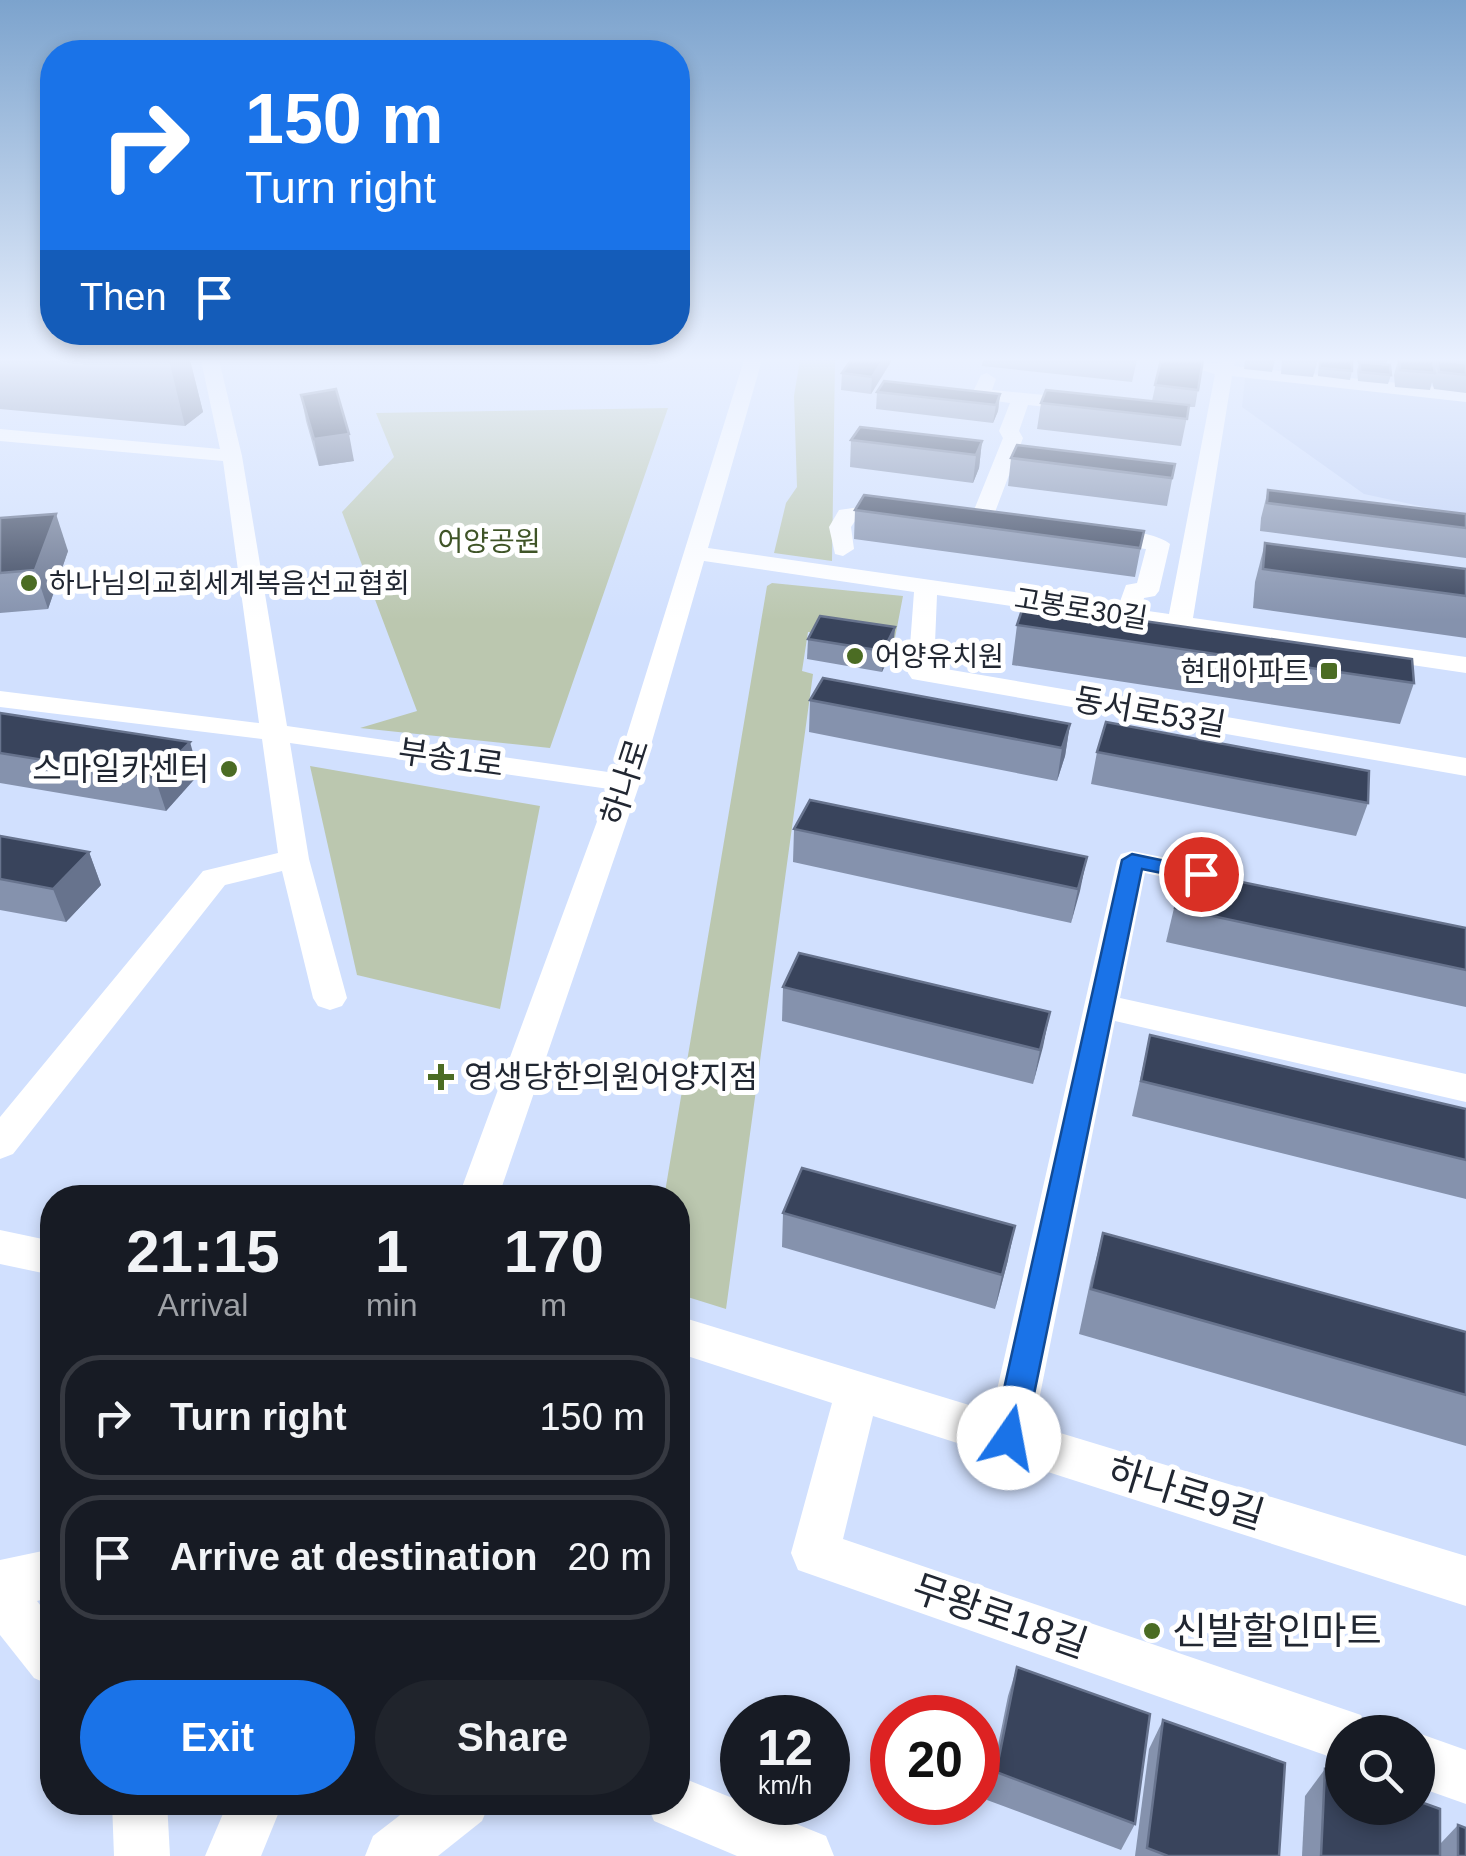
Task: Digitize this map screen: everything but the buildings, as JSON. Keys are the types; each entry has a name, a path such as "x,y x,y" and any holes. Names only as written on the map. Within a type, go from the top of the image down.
{"street":[{"path":"128,447 232,456"},
{"path":"230,447 294,859 330,998"},
{"name":"하나로","path":"483,1185 626,784 727,447"},
{"path":"982,520 1010,447"},
{"path":"1180,623 1202,447"},
{"path":"843,549 840,527 847,515 894,509 912,512"},
{"path":"1080,533 1159,544 1147,591 1134,590 1128,615"},
{"name":"고봉로30길","path":"696,553 1466,666"},
{"name":"동서로53길","path":"926,585 921,673 1466,767"},
{"name":"부송1로","path":"0,699 276,733 626,784"},
{"path":"0,1144 214,878 294,859"},
{"path":"1009,1438 1132,860 1261,887"},
{"path":"1101,1006 1466,1088"},
{"path":"0,1247 40,1255"},
{"name":"하나로9길","path":"690,1339 1466,1580"},
{"name":"무왕로18길","path":"856,1391 815,1553 1325,1728"},
{"path":"0,1589 40,1576"},
{"path":"0,1589 40,1595"},
{"path":"0,1589 40,1644"},
{"path":"1435,1766 1466,1777"},
{"path":"690,1809 806,1856"},
{"path":"140,1815 142,1856"},
{"path":"233,1856 250,1815"},
{"path":"393,1856 446,1815"}],"shaded area":[{"path":"1298,447 1466,447 1466,516 1364,494"}],"green space":[{"name":"어양공원","path":"390,447 655,447 550,748 360,728 417,711 342,512 394,457"},
{"path":"796,447 834,447 832,561 774,553 786,503 797,487"},
{"path":"772,583 903,596 894,643 808,632 802,671 813,674 726,1309 690,1298 690,1185 666,1185 767,586"},
{"path":"310,766 540,806 500,1009 357,975"}],"place":[{"name":"하나님의교회세계복음선교협회","path":"29,583"},
{"name":"어양유치원","path":"855,656"},
{"name":"현대아파트","path":"1329,671"},
{"name":"스마일카센터","path":"229,769"},
{"name":"영생당한의원어양지점","path":"441,1077"},
{"name":"신발할인마트","path":"1152,1631"}],"route":[{"path":"1009,1438 1132,860 1201,874"}]}
